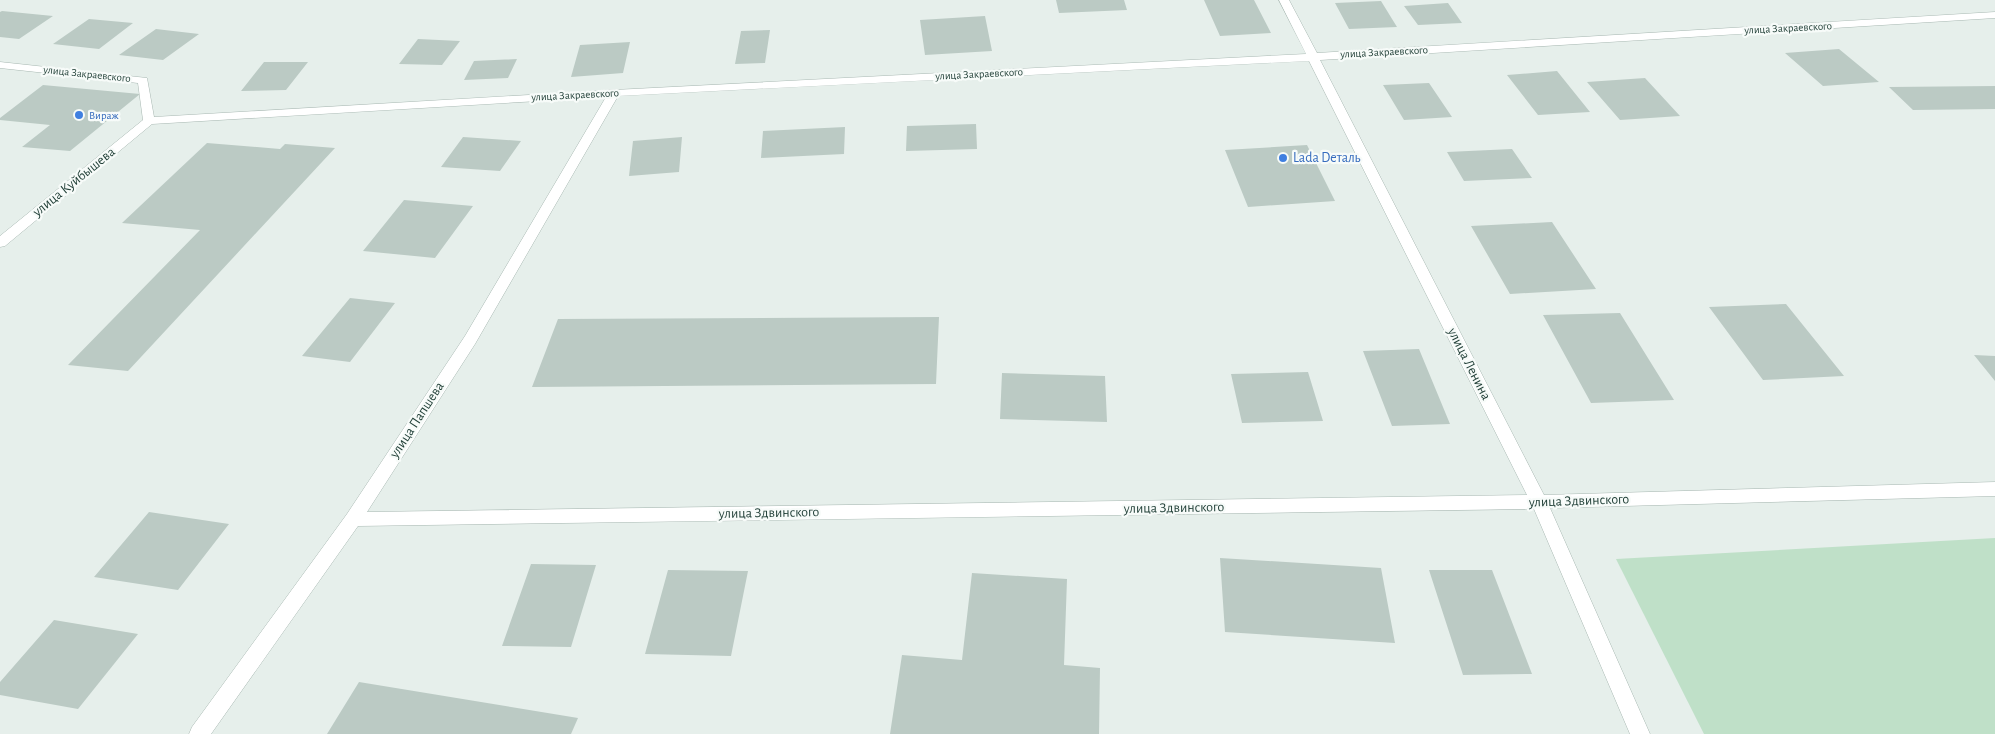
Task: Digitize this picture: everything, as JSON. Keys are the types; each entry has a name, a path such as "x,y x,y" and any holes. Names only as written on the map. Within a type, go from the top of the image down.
{"street":[{"name":"улица Ленина","path":"1284,0 1539,502 1640,734"},
{"name":"улица Закраевского","path":"0,65 143,80 149,121 614,92 1313,56 1995,15"},
{"name":"улица Папшева","path":"199,734 354,520 470,340 614,92"},
{"name":"улица Куйбышева","path":"0,243 149,121"},
{"name":"улица Здвинского","path":"354,520 1539,502 1995,489"}],"green space":[{"path":"1995,538 1995,734 1704,734 1616,559"}],"building":[{"path":"1056,0 1124,0 1127,10 1059,13"},
{"path":"1204,0 1254,0 1271,33 1220,36"},
{"path":"1381,1 1397,27 1349,29 1335,3"},
{"path":"1448,3 1462,23 1418,25 1404,6"},
{"path":"0,12 53,16 19,39 0,37"},
{"path":"985,16 992,51 925,55 920,20"},
{"path":"89,19 133,23 99,49 53,44"},
{"path":"156,29 199,34 163,60 119,55"},
{"path":"770,30 765,63 735,64 741,31"},
{"path":"418,39 460,41 442,65 399,64"},
{"path":"630,42 623,73 571,77 580,45"},
{"path":"1839,49 1879,82 1823,86 1785,53"},
{"path":"517,59 508,78 464,80 474,61"},
{"path":"264,62 308,62 286,90 241,91"},
{"path":"1557,71 1590,112 1538,115 1507,75"},
{"path":"1645,78 1680,116 1620,120 1587,82"},
{"path":"1429,83 1452,117 1404,120 1383,85"},
{"path":"43,85 140,94 70,151 22,147 50,125 0,120 0,118"},
{"path":"1995,86 1995,109 1913,110 1889,87"},
{"path":"976,124 977,149 906,151 907,126"},
{"path":"845,127 844,154 761,158 763,131"},
{"path":"463,137 521,141 500,171 441,167"},
{"path":"682,137 679,172 629,176 633,141"},
{"path":"207,143 280,149 285,144 335,148 128,371 68,365 200,230 122,223"},
{"path":"1307,145 1335,201 1248,207 1225,150"},
{"path":"1512,149 1532,178 1464,181 1447,152"},
{"path":"404,200 473,206 435,258 363,251"},
{"path":"1552,222 1596,289 1510,294 1471,226"},
{"path":"350,298 395,303 350,362 302,356"},
{"path":"1786,304 1844,376 1763,380 1709,307"},
{"path":"1620,313 1674,400 1591,403 1543,315"},
{"path":"939,317 936,384 532,387 558,319"},
{"path":"1419,349 1450,424 1392,426 1363,351"},
{"path":"1974,355 1995,356 1995,381"},
{"path":"1308,372 1323,421 1242,423 1231,374"},
{"path":"1002,373 1105,376 1107,422 1000,419"},
{"path":"149,512 229,524 178,590 94,577"},
{"path":"1220,558 1381,568 1395,643 1225,632"},
{"path":"531,564 596,565 571,647 502,646"},
{"path":"668,570 748,571 731,656 645,654"},
{"path":"1429,570 1492,570 1532,674 1463,675"},
{"path":"972,573 1067,579 1064,665 1100,668 1099,734 890,734 902,655 962,660"},
{"path":"54,620 138,634 78,709 0,695 0,682"},
{"path":"359,682 578,718 571,734 327,734"}],"place":[{"name":"Вираж","path":"79,115"},
{"name":"Lada Dеталь","path":"1283,158"}]}
